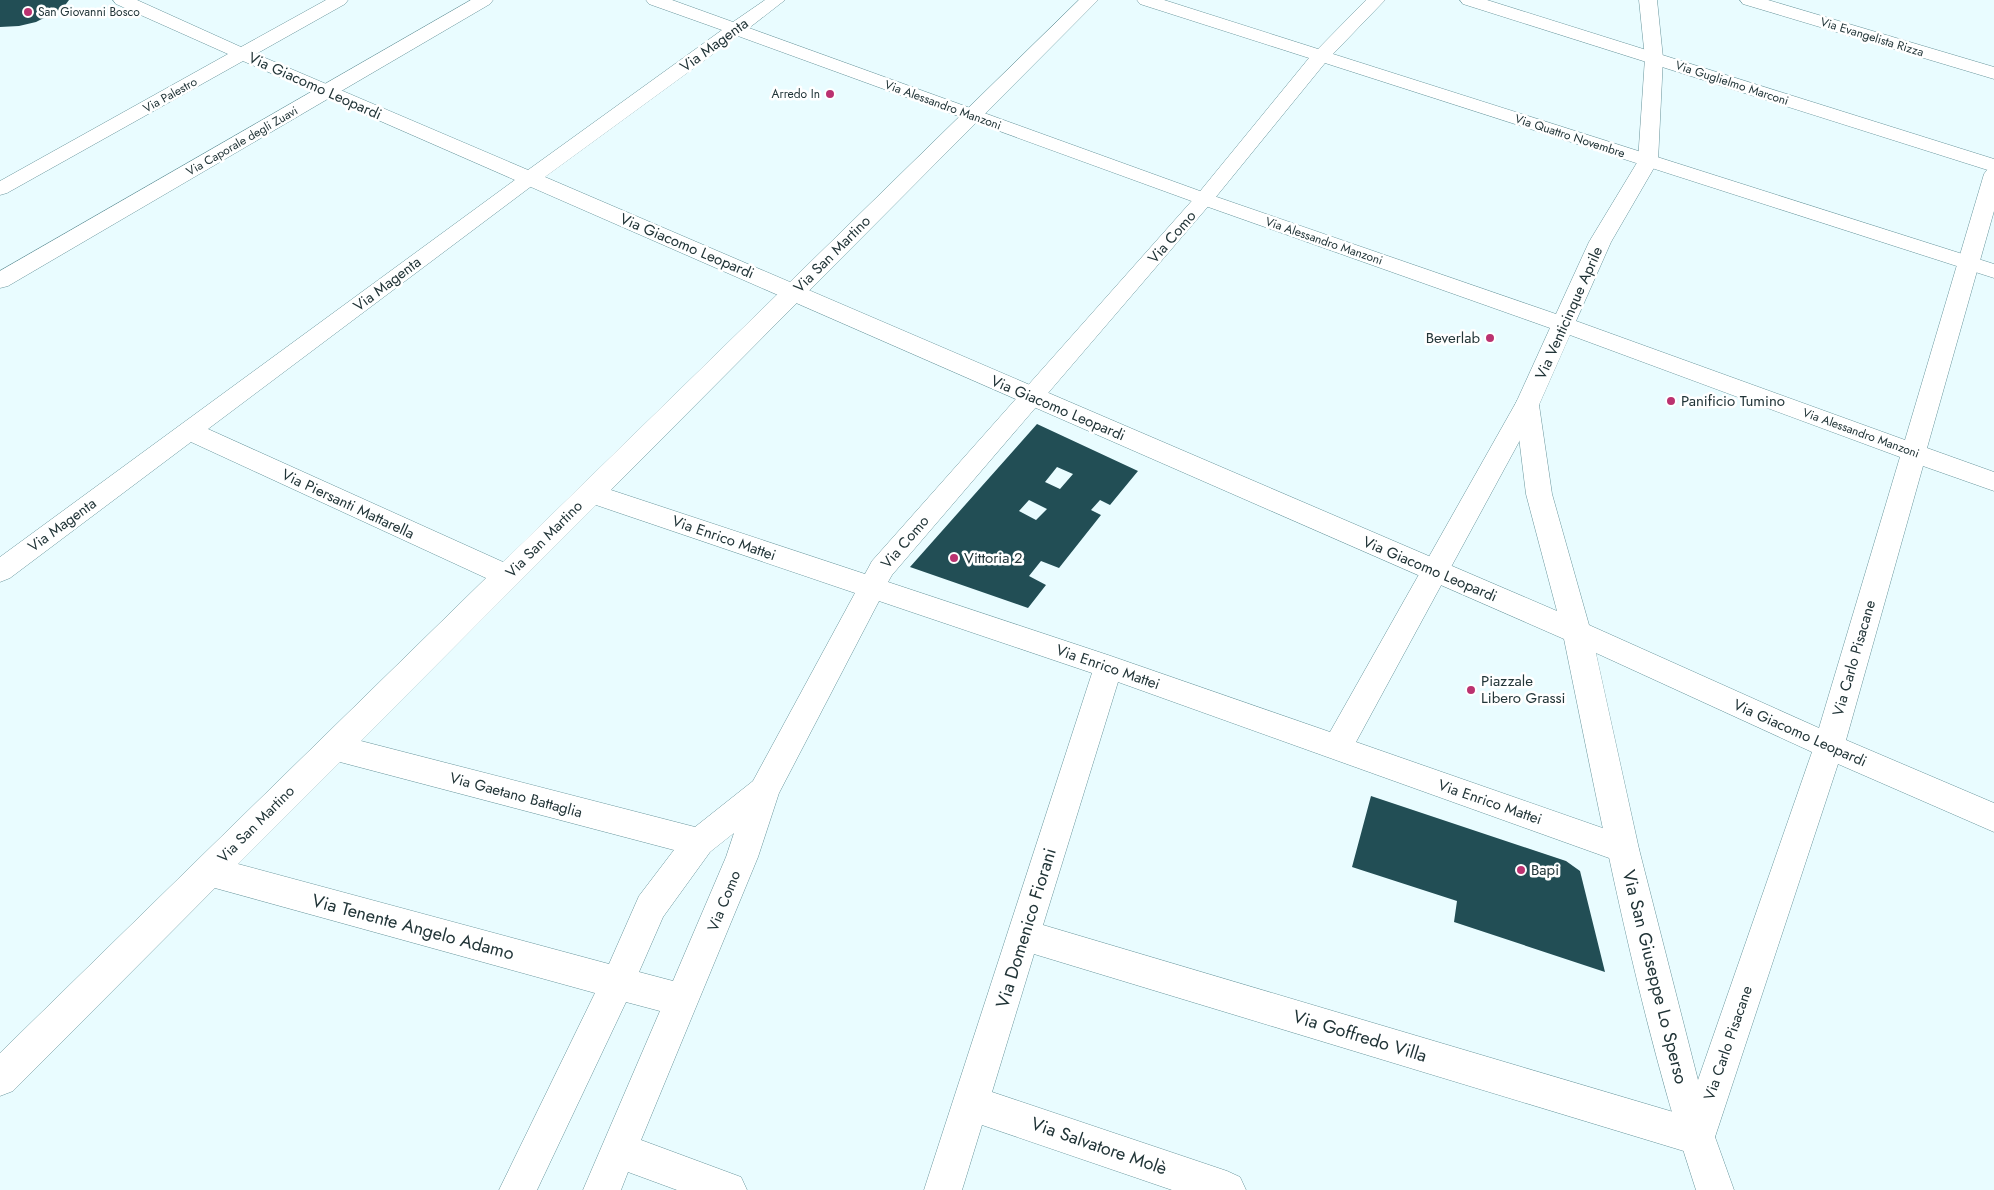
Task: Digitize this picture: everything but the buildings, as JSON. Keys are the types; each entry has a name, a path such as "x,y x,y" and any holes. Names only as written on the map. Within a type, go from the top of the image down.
{"street":[{"name":"Via Giacomo Leopardi","path":"122,0 326,92 530,178 1577,632 1828,746 1994,818"},
{"name":"Via Palestro","path":"0,189 339,0"},
{"name":"Via Caporale degli Zuavi","path":"0,281 484,0"},
{"name":"Via Alessandro Manzoni","path":"655,0 1204,200 1565,324 1994,482"},
{"name":"Via Magenta","path":"0,571 530,178 776,0"},
{"name":"Via San Martino","path":"0,1078 1089,0"},
{"name":"Via Quattro Novembre","path":"1146,0 1981,267"},
{"name":"Via Como","path":"602,1190 683,1001 742,856 764,791 870,587 882,568 1204,200 1322,55 1376,0"},
{"name":"Via Guglielmo Marconi","path":"1469,0 1994,166"},
{"name":"Via Venticinque Aprile","path":"1337,748 1528,405 1600,242 1648,161 1654,58 1648,0"},
{"name":"Via Evangelista Rizza","path":"1749,0 1994,73"},
{"name":"Via Carlo Pisacane","path":"1697,1137 1828,746 1914,452 1981,267 1994,174"},
{"path":"1528,405 1539,494 1577,632"},
{"name":"Via Piersanti Mattarella","path":"189,431 506,576"},
{"name":"Via Enrico Mattei","path":"591,493 1108,667 1623,849"},
{"name":"Via San Giuseppe Lo Sperso","path":"1577,632 1623,849 1670,1043 1697,1137 1716,1190"},
{"name":"Via Domenico Fiorani","path":"943,1190 1108,667"},
{"name":"Via Gaetano Battaglia","path":"334,747 700,842"},
{"path":"518,1190 618,982 651,907 700,842 764,791"},
{"name":"Via Tenente Angelo Adamo","path":"208,871 683,1001"},
{"name":"Via Goffredo Villa","path":"1023,935 1697,1137"},
{"name":"Via Salvatore Molè","path":"971,1103 1228,1190"},
{"path":"620,1151 728,1190"}],"place":[{"name":"San Giovanni Bosco","path":"28,12"},
{"name":"Arredo In","path":"830,94"},
{"name":"Beverlab","path":"1490,338"},
{"name":"Panificio Tumino","path":"1671,401"},
{"name":"Vittoria 2","path":"954,558"},
{"name":"Piazzale Libero Grassi","path":"1471,690"},
{"name":"Bapi","path":"1521,870"}]}
